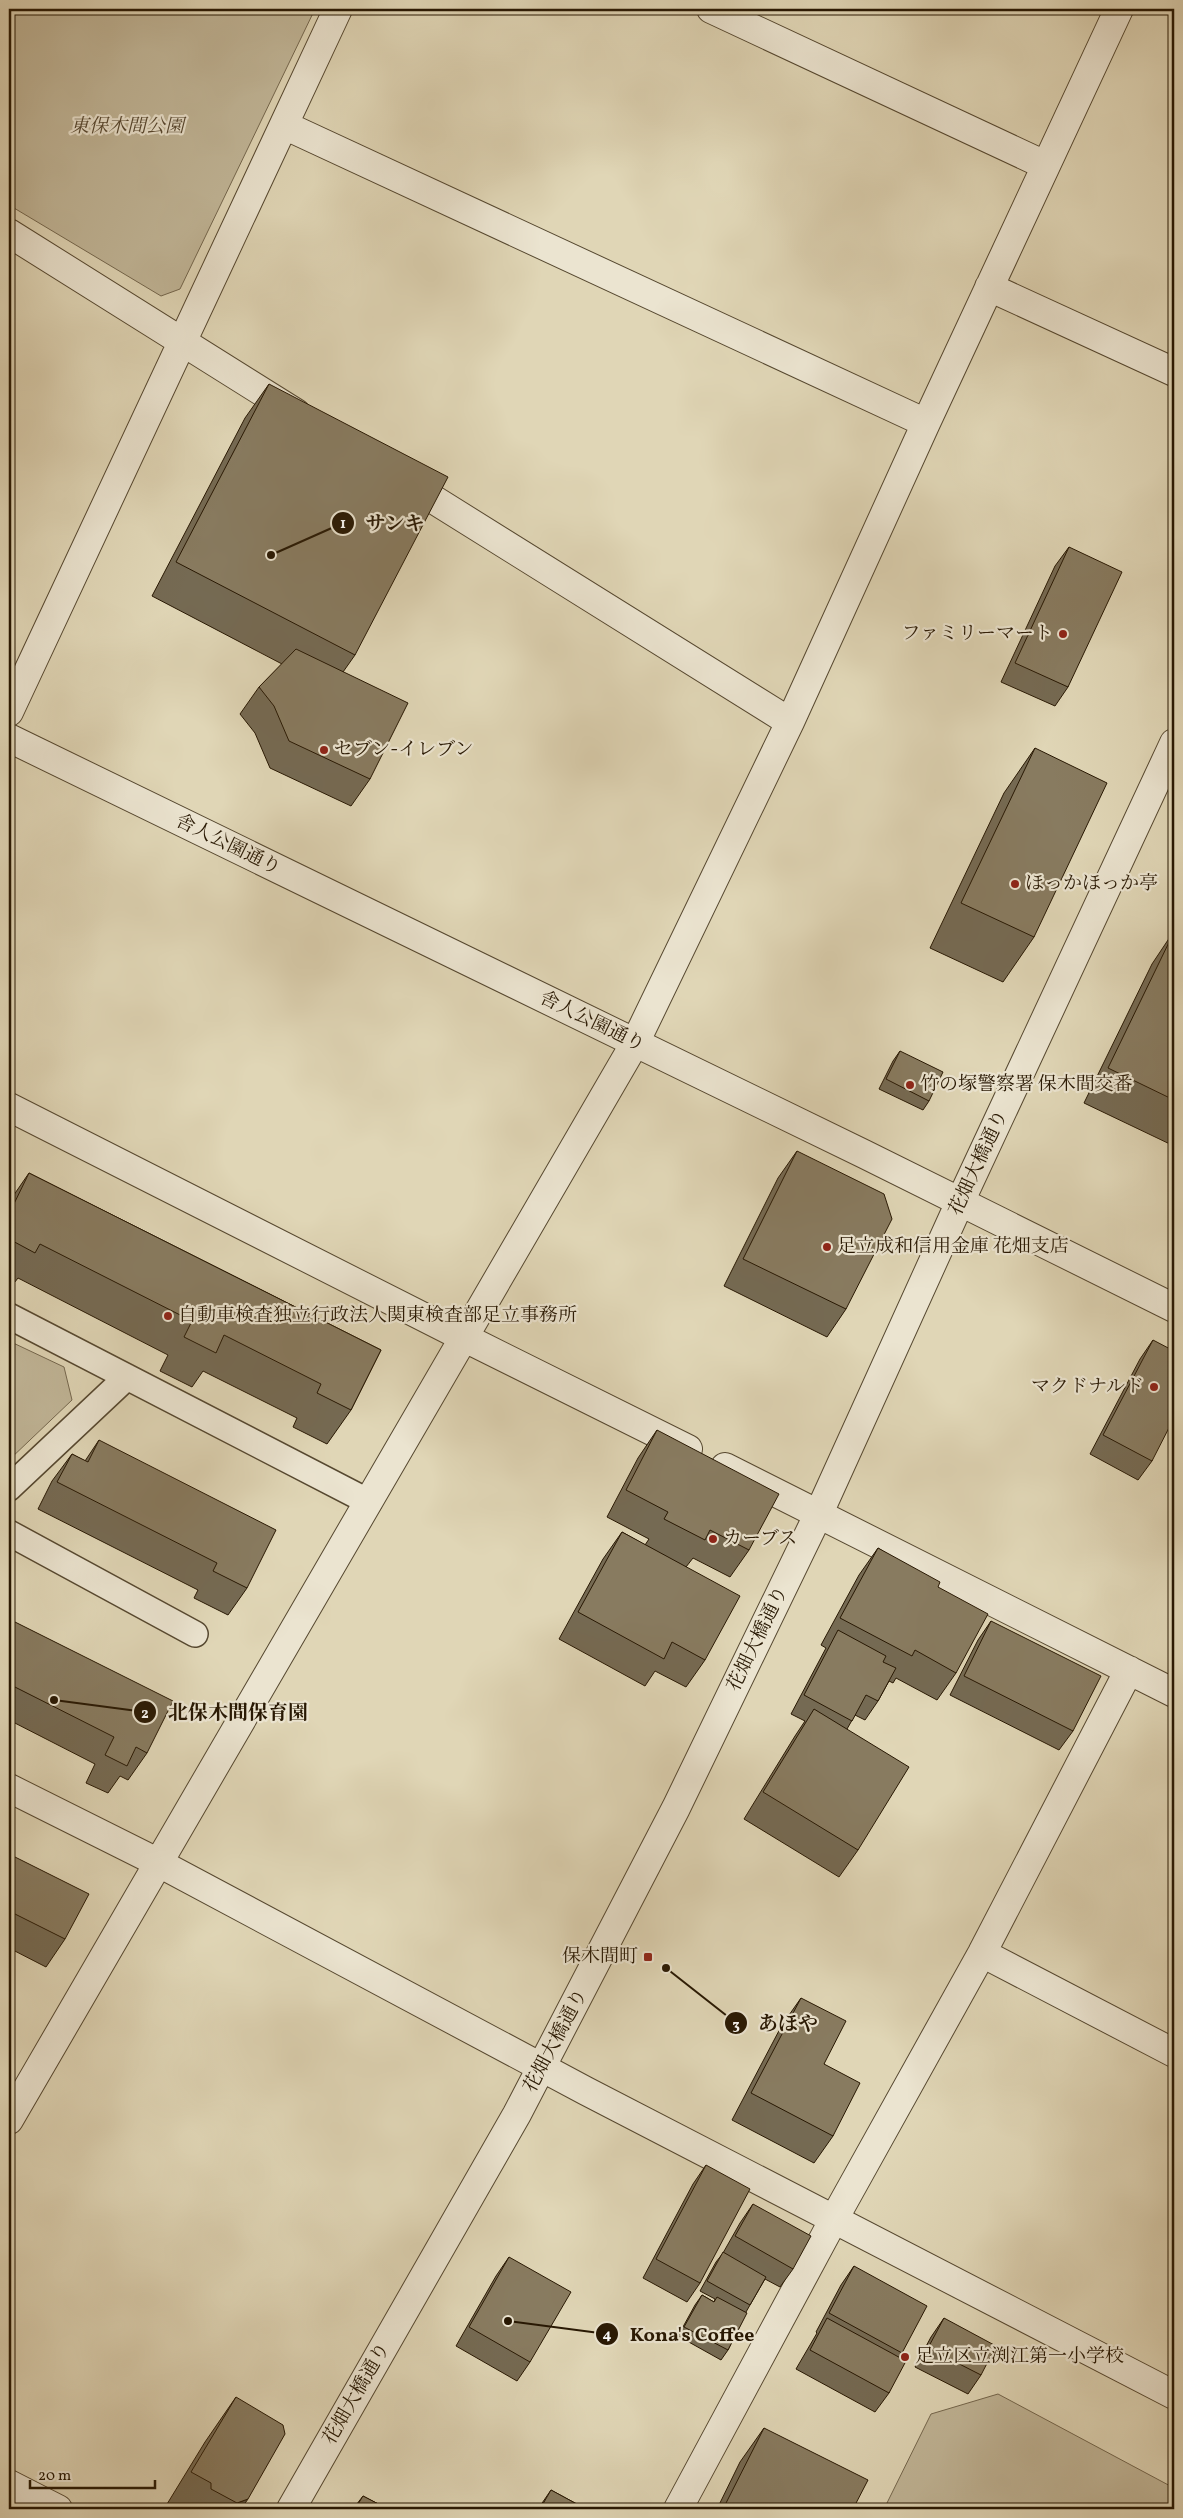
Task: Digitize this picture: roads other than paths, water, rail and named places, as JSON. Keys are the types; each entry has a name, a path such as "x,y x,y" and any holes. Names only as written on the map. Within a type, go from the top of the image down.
{"street":[{"path":"9,712 338,9"},
{"path":"711,9 1045,165"},
{"path":"9,2120 634,1043 790,722 1045,165 1119,9"},
{"path":"284,125 926,423"},
{"path":"9,233 318,427"},
{"path":"989,287 1174,372"},
{"path":"385,469 790,722"},
{"name":"舎人公園通り","path":"9,738 1174,1308"},
{"name":"花畑大橋通り","path":"291,2509 542,2067 676,1808 819,1513 960,1202 1174,743"},
{"path":"9,1107 1174,1693"},
{"path":"678,2509 834,2219 982,1953 1129,1670"},
{"path":"9,1788 157,1862 542,2067 1174,2395"},
{"path":"982,1953 1174,2052"},
{"path":"9,2484 58,2509"}],"lane":[{"path":"9,1316 368,1502"},
{"path":"9,1488 127,1377"},
{"path":"9,1533 195,1634"}],"place":[{"name":"サンキ","path":"271,555"},
{"name":"ファミリーマート","path":"1063,634"},
{"name":"セブン-イレブン","path":"324,750"},
{"name":"ほっかほっか亭","path":"1015,884"},
{"name":"竹の塚警察署 保木間交番","path":"910,1085"},
{"name":"足立成和信用金庫 花畑支店","path":"827,1247"},
{"name":"自動車検査独立行政法人関東検査部足立事務所","path":"168,1316"},
{"name":"マクドナルド","path":"1154,1387"},
{"name":"カーブス","path":"713,1539"},
{"name":"北保木間保育園","path":"54,1700"},
{"name":"保木間町","path":"648,1957"},
{"name":"あほや","path":"666,1968"},
{"name":"Kona's Coffee","path":"508,2321"},
{"name":"足立区立渕江第一小学校","path":"905,2357"}],"park label":[{"name":"東保木間公園","path":"127,127"}]}
